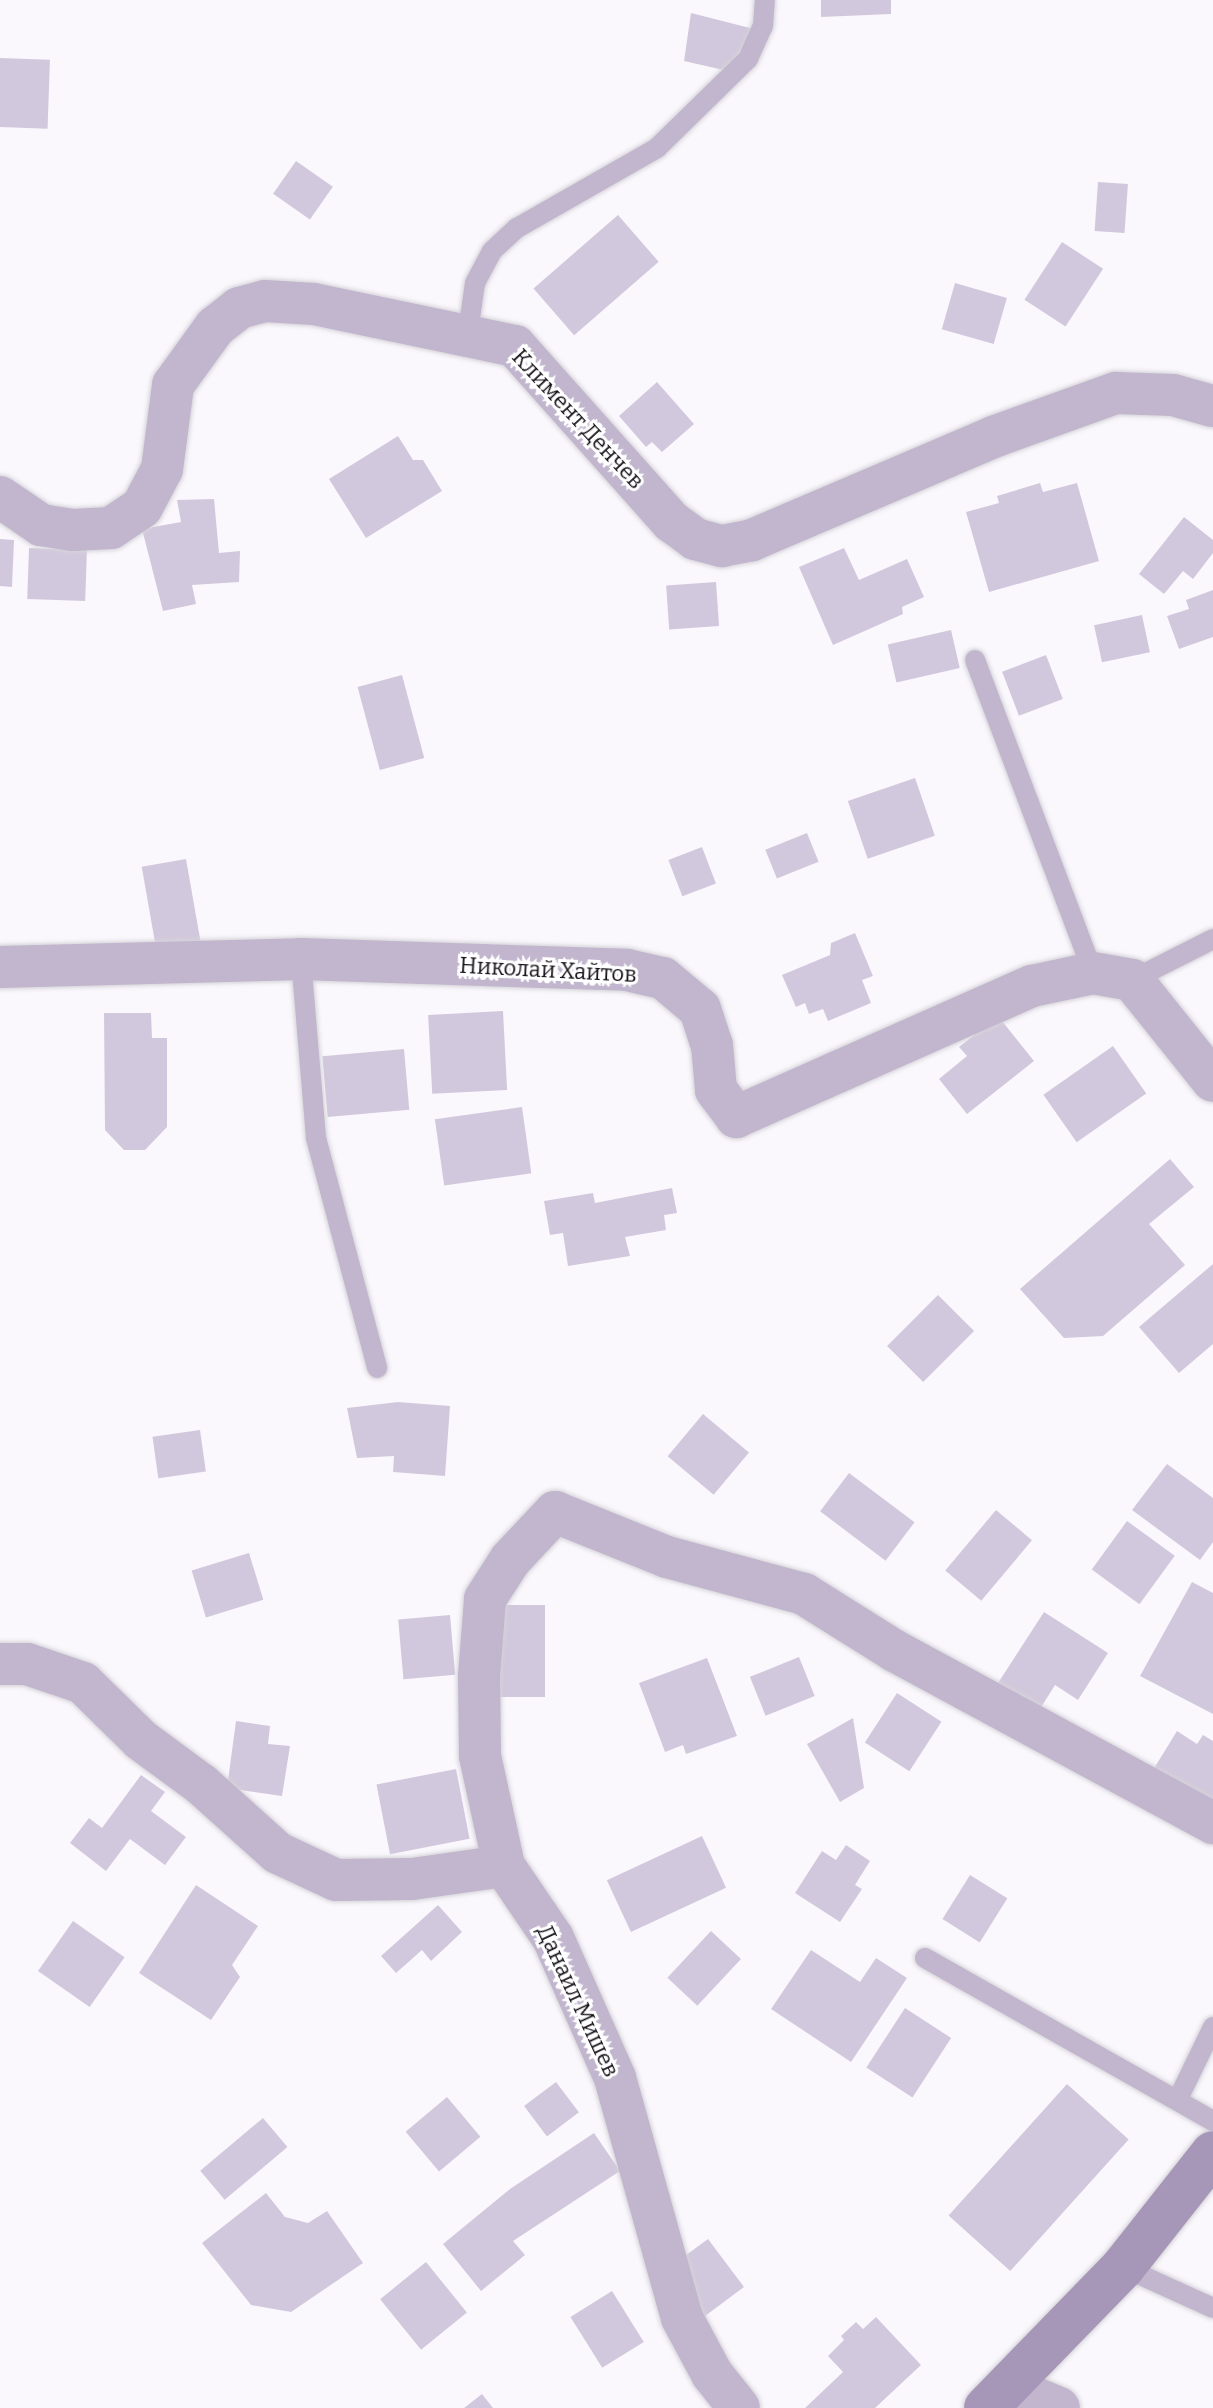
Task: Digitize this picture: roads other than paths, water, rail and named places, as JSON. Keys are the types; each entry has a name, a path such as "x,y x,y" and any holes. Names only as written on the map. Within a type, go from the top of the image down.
{"main road":[{"path":"998,2398 1123,2267 1213,2153"}],"street":[{"name":"Климент Денчев","path":"0,497 41,525 73,530 111,528 142,507 162,469 173,385 215,327 239,308 265,301 314,304 468,332 515,346 672,522 695,539 722,546 752,540 993,437 1116,393 1173,395 1213,406"},
{"name":"Николай Хайтов","path":"0,967 301,959 627,970 663,978 700,1009 712,1045 716,1090 736,1117 1032,986 1112,976"},
{"path":"1112,976 1213,1081"},
{"path":"0,1664 27,1664 83,1683 141,1740 201,1784 278,1853 336,1880 412,1879 504,1866 480,1756 479,1676 485,1599 510,1560 555,1512 667,1557 804,1594 895,1651 1213,1823"},
{"name":"Данаил Мишев","path":"504,1866 553,1938 615,2078 682,2318 712,2374 739,2408"},
{"path":"998,2398 1059,2408"}],"lane":[{"path":"468,332 475,283 492,251 517,228 657,148 748,59 763,26 765,0"},
{"path":"975,660 1112,976 1213,939"},
{"path":"301,959 316,1138 377,1368"},
{"path":"925,1958 1213,2121"},
{"path":"1178,2099 1213,2027"},
{"path":"1123,2267 1213,2308"}]}
